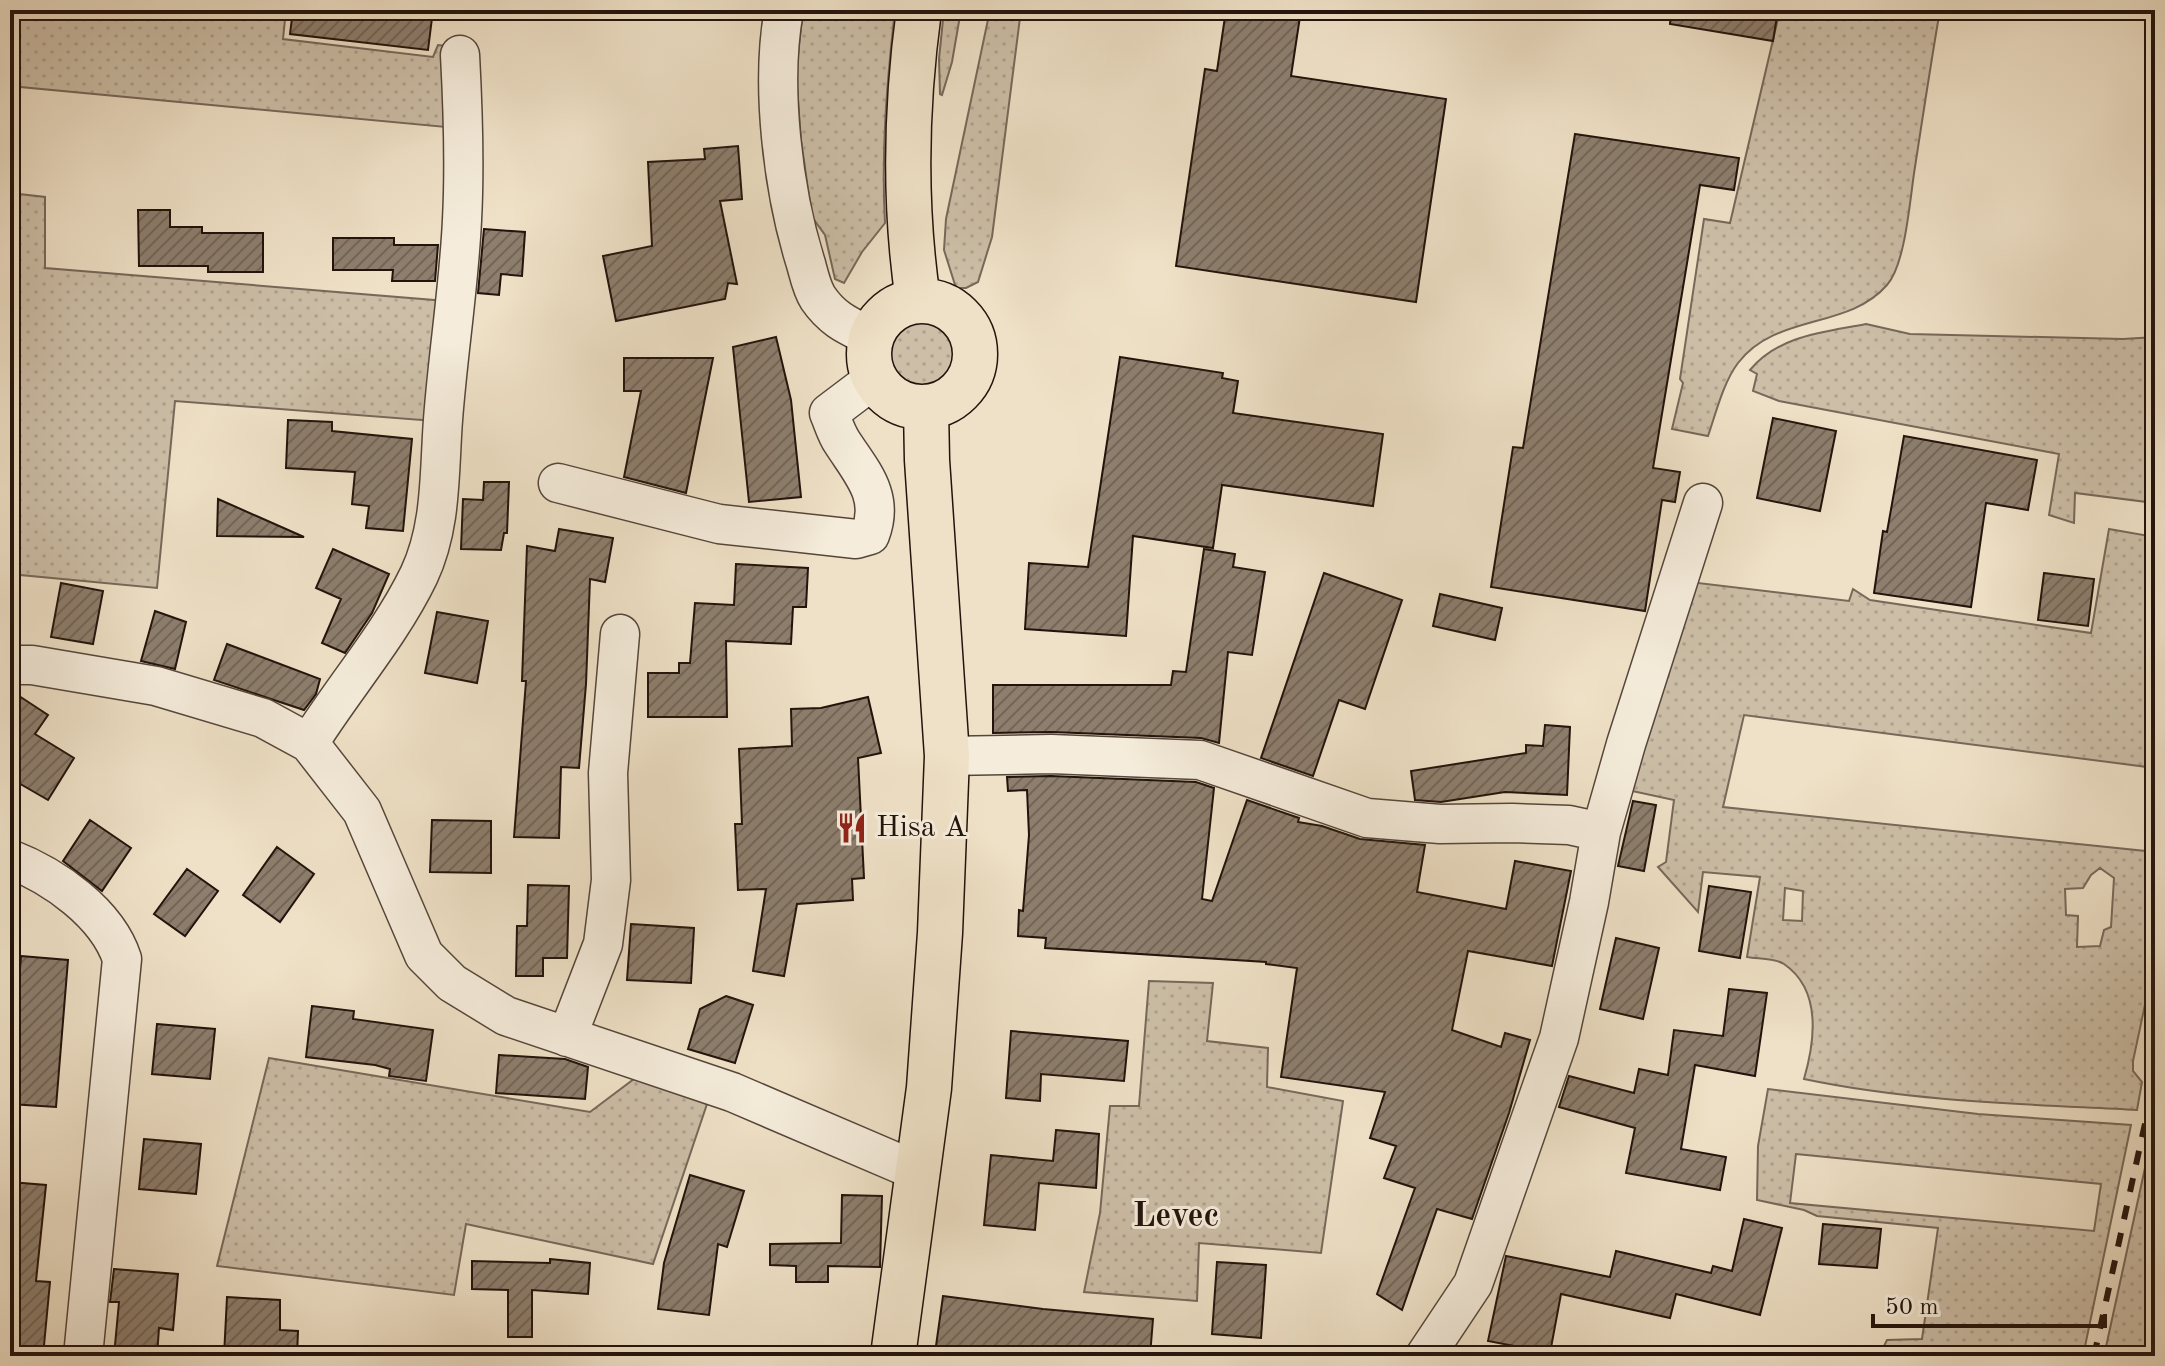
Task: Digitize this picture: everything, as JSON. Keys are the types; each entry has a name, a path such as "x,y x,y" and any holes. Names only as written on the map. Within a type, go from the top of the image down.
{"main road":[{"path":"918,300 910,244 909,194 911,103 919,10"},
{"path":"918,300 939,303 958,313 971,330 976,350 973,371 963,390 947,402 926,408 905,406 887,395 873,358 882,319 898,306 918,300"},
{"path":"893,1356 929,1088 947,756 926,408"}],"street":[{"path":"558,483 719,524 856,539 870,535 876,519 875,501 867,480 841,440 829,413 873,358 816,296 797,234 780,121 779,67 784,10"},
{"path":"309,743 405,599 419,575 436,531 444,405 462,222 464,126 460,55"},
{"path":"1425,1356 1473,1284 1559,1038 1601,832 1703,503"},
{"path":"567,1037 603,944 609,893 608,773 620,634"},
{"path":"10,665 32,665 156,686 263,718 309,743 362,811 424,955 452,983 506,1016 732,1092 919,1172"},
{"path":"947,756 1051,754 1200,760 1367,818 1440,824 1569,825 1601,832"},
{"path":"10,859 32,867 92,910 115,938 122,959 83,1356"}],"shaded area":[{"path":"10,10 286,10 283,39 433,57 438,45 446,46 456,128 10,86"},
{"path":"803,10 895,10 886,116 885,223 862,252 844,283 835,279 825,235 812,217 801,140 796,73"},
{"path":"944,10 961,10 952,62 942,95 939,59"},
{"path":"990,10 1021,10 992,237 978,282 966,288 956,288 944,250 946,219"},
{"path":"1780,10 1940,10 1899,262 1887,285 1871,299 1853,309 1772,336 1754,347 1738,363 1728,380 1708,436 1672,429 1683,383 1680,379 1704,219 1730,223"},
{"path":"10,193 45,197 45,268 446,301 434,421 175,401 157,588 10,574"},
{"path":"924,314 939,317 952,326 961,339 964,354 961,369 952,382 939,391 924,394 909,391 896,382 887,369 884,354 887,339 896,326 909,317"},
{"path":"1866,324 1910,334 2155,337 2155,503 2075,493 2074,523 2049,515 2059,454 1779,401 1753,391 1757,374 1750,370 1775,349 1804,337"},
{"path":"2109,529 2155,537 2155,768 1744,715 1723,807 2155,852 2153,975 2146,981 2146,1000 2133,1061 2133,1071 2142,1082 2137,1110 1928,1097 1804,1079 1813,1033 1810,1002 1805,988 1784,964 1747,957 1760,877 1703,872 1698,912 1658,867 1666,862 1674,800 1623,789 1690,582 1849,601 1853,589 1870,600 2091,633","holes":["2100,868 2114,878 2111,927 2104,930 2100,946 2077,947 2078,916 2066,915 2065,889 2083,888","1785,888 1803,891 1802,921 1783,920"]},
{"path":"1149,981 1213,983 1207,1041 1268,1048 1267,1087 1343,1101 1321,1253 1199,1243 1197,1301 1084,1292 1100,1213 1110,1106 1139,1106"},
{"path":"269,1058 590,1112 642,1073 707,1104 653,1264 466,1224 454,1295 217,1266"},
{"path":"1768,1089 1978,1114 2131,1125 2083,1356 1879,1356 1887,1340 1922,1339 1938,1228 1817,1216 1804,1210 1757,1200 1758,1146","holes":["1796,1154 2101,1184 2094,1231 1790,1203"]},
{"path":"2155,1122 2155,1308 2144,1356 2104,1356"}],"building":[{"path":"293,10 433,10 428,50 290,34"},
{"path":"1226,10 1301,10 1291,76 1446,99 1416,302 1176,266 1205,69 1217,71"},
{"path":"1671,10 1778,10 1773,41 1670,24"},
{"path":"1575,134 1739,158 1734,190 1700,185 1653,468 1680,472 1675,502 1662,500 1645,611 1491,587 1513,447 1523,448"},
{"path":"738,146 742,199 720,201 737,284 728,283 725,299 616,321 603,256 652,246 648,162 705,159 704,149"},
{"path":"138,210 170,210 170,227 202,227 202,233 263,233 263,272 208,272 208,266 139,266"},
{"path":"484,229 525,232 522,276 501,274 499,295 478,293"},
{"path":"333,238 394,238 394,245 438,245 435,281 392,281 393,270 333,270"},
{"path":"776,337 791,400 801,497 749,502 733,347"},
{"path":"1120,357 1223,373 1222,378 1238,381 1233,413 1383,434 1373,506 1222,485 1213,548 1133,536 1126,636 1025,629 1029,563 1088,567"},
{"path":"624,358 713,358 686,493 624,477 641,391 624,391"},
{"path":"1773,418 1836,431 1820,511 1757,498"},
{"path":"288,420 332,422 332,431 412,439 403,531 366,528 369,506 352,504 355,472 286,468"},
{"path":"1904,436 2037,460 2028,510 1986,503 1971,607 1874,593 1883,531 1887,532"},
{"path":"484,482 509,482 507,533 504,533 501,550 461,549 463,499 483,500"},
{"path":"218,499 304,537 217,536"},
{"path":"559,529 613,538 605,582 590,579 579,768 561,767 559,838 514,837 526,681 522,681 527,546 555,551"},
{"path":"333,549 389,574 372,613 345,653 322,643 341,599 316,588"},
{"path":"1204,549 1235,554 1233,567 1265,572 1252,655 1228,652 1219,743 1201,738 1052,732 993,733 993,685 1171,685 1173,671 1186,672"},
{"path":"736,564 808,568 806,607 793,607 791,644 726,641 727,717 648,717 648,673 679,673 679,663 690,663 695,603 734,605"},
{"path":"1324,573 1402,600 1365,709 1339,700 1313,776 1261,758"},
{"path":"2044,573 2094,579 2088,626 2038,620"},
{"path":"61,583 103,591 93,644 51,637"},
{"path":"1440,594 1502,608 1495,640 1433,626"},
{"path":"155,611 186,622 175,669 141,661"},
{"path":"437,612 488,621 477,683 425,673"},
{"path":"227,644 320,679 316,694 304,710 214,680"},
{"path":"10,690 48,715 35,734 74,758 48,800 10,778"},
{"path":"868,697 881,753 858,758 864,878 852,879 853,900 797,904 784,976 753,971 766,889 738,890 735,824 742,824 739,749 792,746 791,709 821,708"},
{"path":"1545,725 1570,727 1567,795 1505,792 1441,802 1415,800 1411,771 1526,753 1526,745 1543,746"},
{"path":"1007,777 1196,782 1214,788 1202,899 1212,901 1247,800 1299,818 1298,822 1322,826 1360,839 1425,845 1417,892 1506,909 1515,861 1571,871 1552,966 1468,951 1452,1030 1501,1047 1505,1033 1530,1040 1509,1113 1472,1219 1437,1209 1402,1310 1377,1294 1415,1188 1384,1178 1396,1146 1370,1138 1385,1092 1281,1077 1297,968 1266,962 1045,948 1046,938 1018,936 1029,835 1027,790 1008,791"},
{"path":"1633,801 1656,805 1644,871 1618,866"},
{"path":"90,820 131,848 102,891 63,861"},
{"path":"432,820 491,821 491,873 430,872"},
{"path":"277,847 314,874 280,922 243,895"},
{"path":"187,869 218,891 185,936 154,914"},
{"path":"528,885 569,886 567,958 543,958 543,976 516,976 517,926 527,926"},
{"path":"1709,886 1751,892 1740,958 1699,951"},
{"path":"631,924 694,928 691,983 627,980"},
{"path":"1616,938 1659,948 1643,1019 1600,1009"},
{"path":"21,956 68,960 56,1107 10,1104 10,1056 13,1056"},
{"path":"1729,989 1767,993 1755,1076 1695,1065 1681,1149 1726,1157 1720,1190 1626,1173 1635,1128 1559,1107 1569,1076 1634,1093 1639,1069 1668,1075 1674,1030 1723,1036"},
{"path":"726,996 753,1005 735,1063 688,1049 700,1009"},
{"path":"312,1006 354,1011 353,1019 433,1030 426,1081 389,1076 390,1069 375,1065 306,1057"},
{"path":"157,1024 215,1029 210,1079 152,1074"},
{"path":"1011,1031 1128,1041 1124,1081 1041,1074 1040,1101 1006,1098"},
{"path":"499,1055 565,1059 588,1067 585,1099 496,1093"},
{"path":"1056,1130 1099,1134 1096,1188 1039,1183 1035,1230 984,1225 991,1155 1053,1161"},
{"path":"144,1139 201,1144 196,1194 139,1189"},
{"path":"690,1175 744,1191 727,1247 718,1244 709,1315 658,1309 664,1263"},
{"path":"10,1182 46,1185 36,1281 50,1282 43,1356 10,1356"},
{"path":"842,1195 882,1196 880,1267 828,1266 828,1282 796,1282 796,1266 770,1265 770,1244 841,1243"},
{"path":"1744,1219 1782,1228 1760,1315 1676,1294 1670,1318 1561,1294 1550,1353 1488,1341 1506,1256 1610,1277 1616,1251 1711,1273 1713,1266 1732,1271"},
{"path":"1823,1224 1881,1229 1877,1268 1819,1264"},
{"path":"550,1259 590,1263 588,1294 532,1290 532,1337 508,1337 508,1290 472,1289 472,1261 550,1263"},
{"path":"1217,1262 1266,1265 1261,1338 1212,1334"},
{"path":"114,1269 178,1274 173,1330 159,1328 157,1356 114,1356 119,1302 110,1302"},
{"path":"943,1296 1153,1319 1150,1356 1013,1356 936,1346"},
{"path":"227,1297 280,1300 280,1330 298,1331 297,1356 224,1356"}],"railway":[{"path":"2094,1356 2155,1078"}],"place":[{"name":"Hisa A","path":"852,828"}],"district":[{"name":"Levec","path":"1176,1217"}]}
